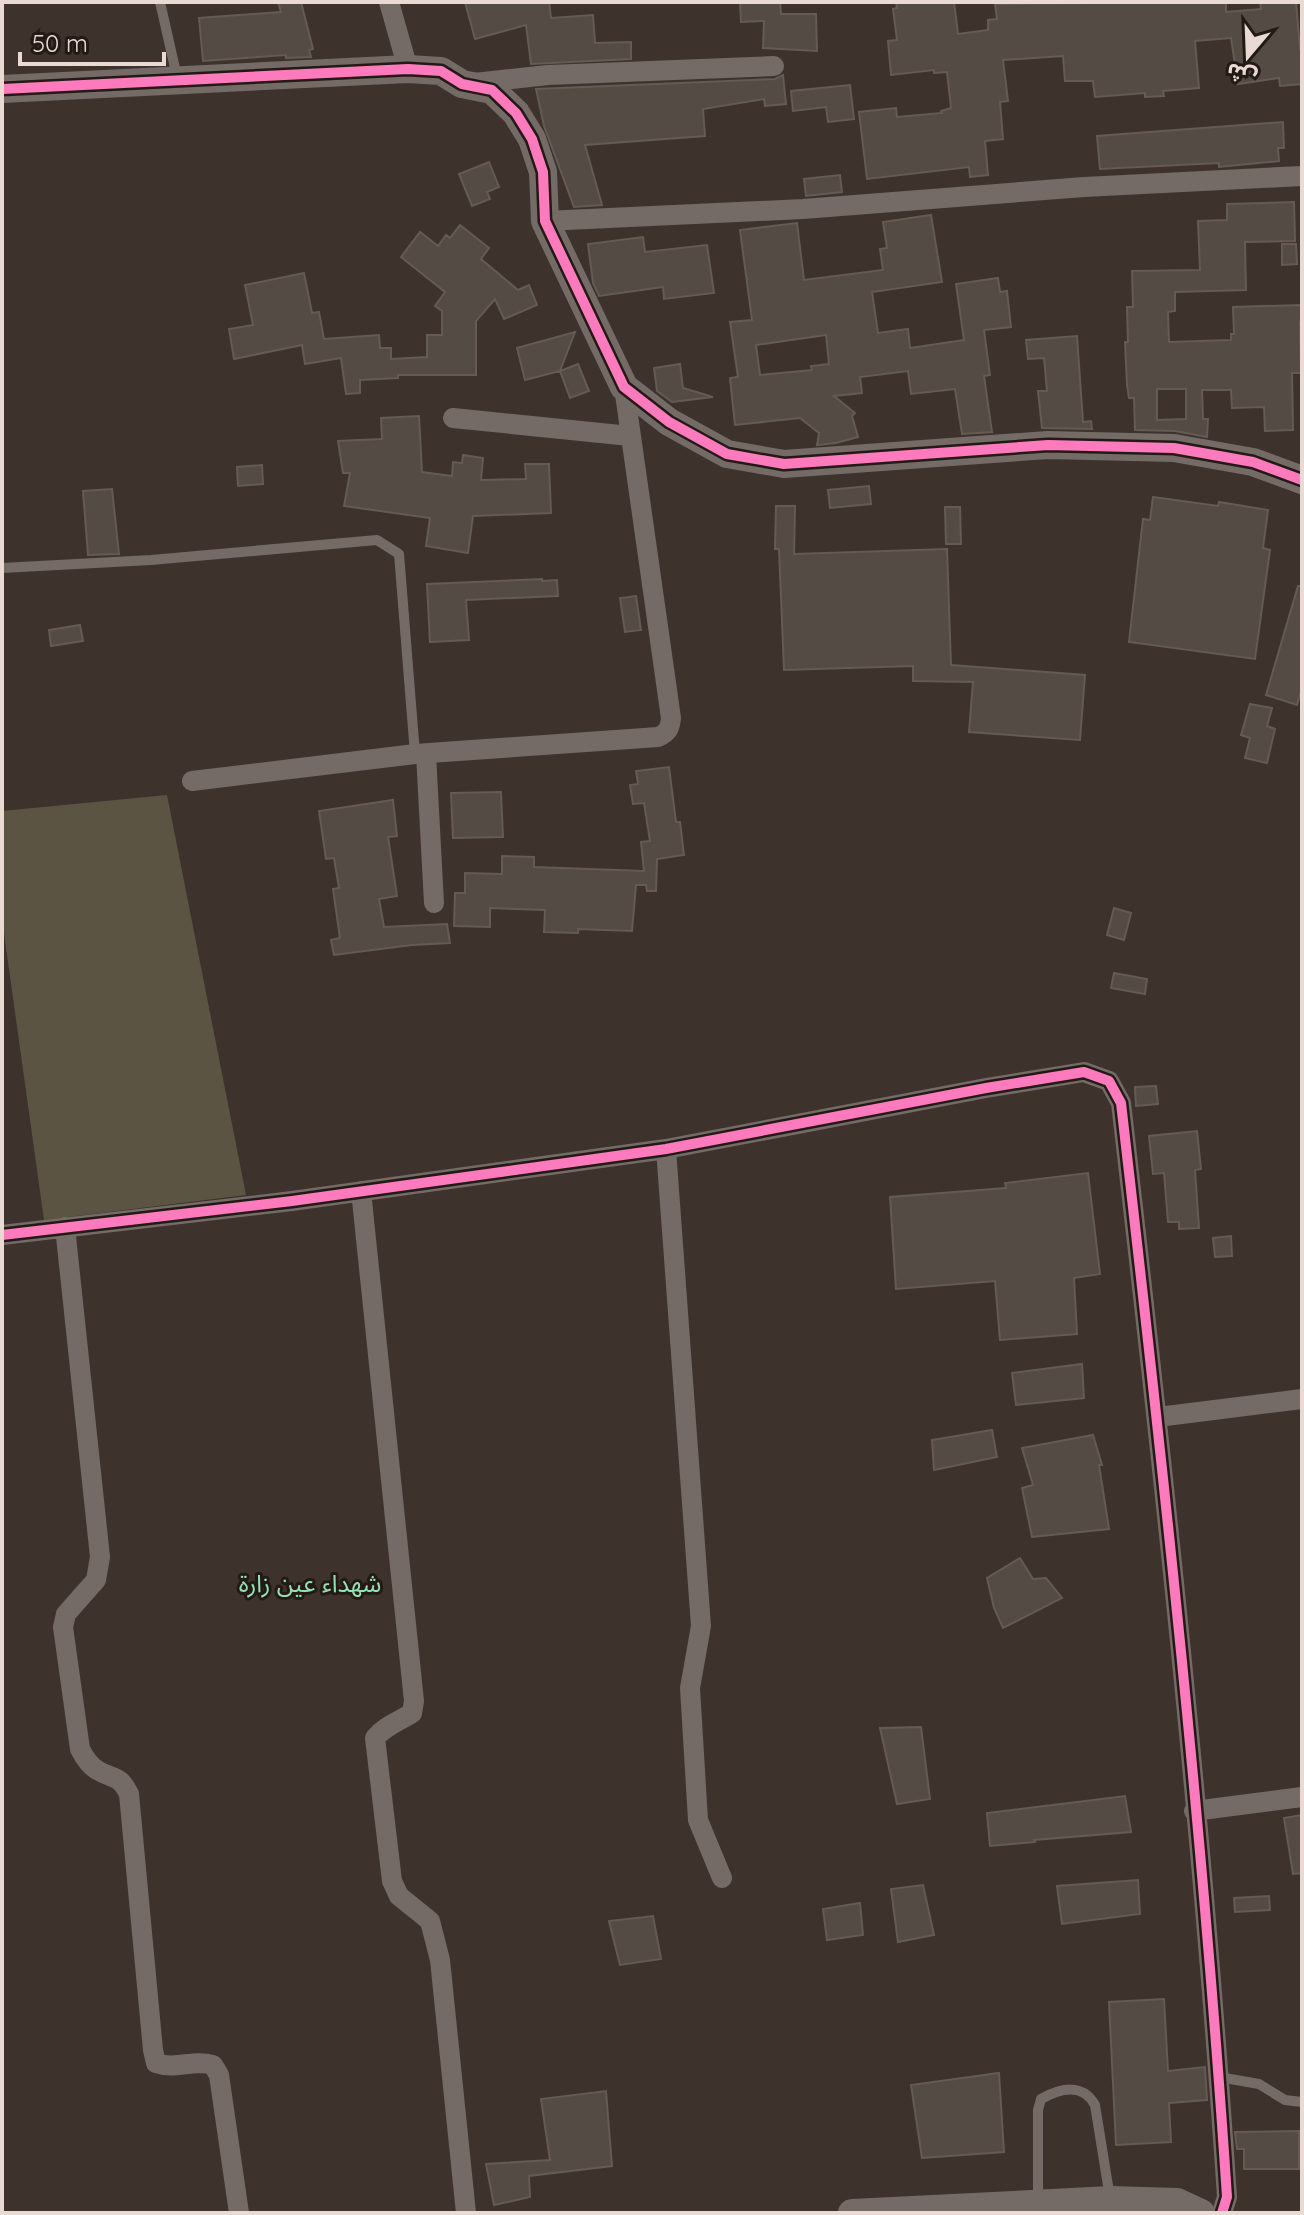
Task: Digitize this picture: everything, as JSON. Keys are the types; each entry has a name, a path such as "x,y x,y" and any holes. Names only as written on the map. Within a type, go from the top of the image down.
{"street":[{"path":"389,2 408,69"},
{"path":"462,84 548,75 774,66"},
{"path":"2,89 408,69 441,71 462,84 492,90 516,113 532,139 543,172 545,221 624,387 671,718 670,728 664,735 420,754 192,781"},
{"path":"545,221 803,209 1084,187 1302,176"},
{"path":"624,387 669,422 727,454 784,464 1048,445 1174,448 1253,462 1302,480"},
{"path":"453,418 630,436"},
{"path":"420,754 434,903"},
{"path":"2,1235 361,1191 666,1149 1084,1072 1109,1081 1121,1103 1158,1417 1219,2077 1227,2197 1222,2213"},
{"path":"666,1149 701,1626 690,1688 698,1820 722,1878"},
{"path":"361,1191 414,1701 412,1713 385,1726 375,1738 392,1881 399,1896 430,1921 440,1960 466,2213"},
{"path":"65,1227 100,1557 96,1580 66,1614 63,1627 80,1749 97,1770 118,1777 129,1794 156,2063 168,2068 201,2061 213,2065 219,2075 239,2213"},
{"path":"1158,1417 1302,1399"},
{"path":"1194,1811 1302,1797"},
{"path":"852,2213 1039,2208 1111,2200 1177,2202 1201,2213"}],"lane":[{"path":"160,2 177,79"},
{"path":"2,568 151,560 377,540 399,554 420,754"},
{"path":"1219,2077 1259,2084 1285,2100 1302,2102"},
{"path":"1039,2208 1038,2110 1041,2099 1052,2093 1078,2089 1089,2095 1095,2105 1111,2200"}],"shaded area":[{"path":"167,795 246,1195 44,1220 2,919 2,811"}],"building":[{"path":"278,2 301,2 313,49 309,50 311,57 286,58 286,55 203,61 199,18 281,12"},
{"path":"465,2 549,2 551,18 593,15 595,43 631,42 631,59 531,64 526,25 475,39"},
{"path":"740,2 780,2 781,14 816,14 817,51 763,48 764,21 741,22"},
{"path":"896,2 954,2 958,34 988,30 988,20 997,19 995,4 1226,2 1226,12 1261,9 1260,2 1296,2 1302,49 1302,84 1280,86 1279,78 1238,84 1231,38 1195,41 1199,88 1163,91 1164,96 1145,97 1145,93 1095,97 1093,81 1065,81 1063,56 1003,60 1008,101 1000,102 1003,139 985,141 988,175 970,177 969,167 867,179 859,112 896,108 897,117 942,113 951,108 947,72 934,73 934,70 891,75 888,41 897,40 893,9 897,8"},
{"path":"783,75 786,104 765,106 764,99 703,109 705,136 585,145 602,205 574,207 544,126 536,89 775,79"},
{"path":"850,85 854,119 828,122 826,107 793,111 791,91"},
{"path":"1283,122 1284,148 1278,148 1279,161 1219,167 1219,163 1100,169 1097,136"},
{"path":"489,162 499,187 487,192 490,199 472,206 459,174"},
{"path":"840,175 842,192 806,196 804,179"},
{"path":"1294,202 1295,241 1245,242 1246,290 1175,292 1175,311 1168,312 1169,342 1231,340 1231,334 1234,334 1233,307 1302,305 1301,373 1292,373 1293,430 1265,431 1264,407 1232,408 1231,390 1202,390 1203,419 1208,419 1207,437 1175,431 1135,430 1134,398 1129,398 1127,385 1125,342 1128,342 1127,307 1133,307 1132,271 1200,270 1198,221 1227,220 1227,204","holes":["1157,389 1186,389 1186,419 1157,420"]},
{"path":"931,215 942,282 872,292 878,333 908,329 910,348 964,340 956,284 998,278 1000,292 1007,291 1011,327 984,330 990,375 984,376 992,432 962,434 955,389 911,394 908,371 860,377 862,393 834,396 855,413 852,416 858,437 817,445 819,433 800,418 735,425 730,378 738,377 730,322 752,320 740,230 797,223 804,280 883,270 880,249 887,248 883,222","holes":["826,335 829,364 811,366 812,370 760,375 756,345"]},
{"path":"460,225 489,248 481,259 518,290 529,285 537,305 504,319 495,299 476,321 476,375 398,375 398,378 360,380 360,393 346,394 341,358 305,364 302,345 234,359 229,329 253,325 245,285 304,273 312,313 319,312 324,339 379,335 380,348 391,348 391,359 427,357 427,335 442,335 442,311 435,306 445,292 401,257 420,232 438,246 446,235 450,238"},
{"path":"643,237 645,252 707,245 714,293 664,299 663,287 599,296 593,283 588,244"},
{"path":"1282,244 1296,244 1297,264 1282,265"},
{"path":"575,332 560,371 525,380 517,348"},
{"path":"1077,336 1083,422 1091,421 1092,429 1042,428 1038,391 1047,391 1044,358 1028,359 1026,340"},
{"path":"578,364 589,391 570,398 560,371"},
{"path":"680,364 683,388 713,397 672,402 657,391 654,368"},
{"path":"419,416 422,472 452,476 453,462 462,463 463,455 483,458 481,480 526,479 525,464 549,464 551,513 473,516 468,553 426,546 430,518 344,506 350,473 343,473 338,441 382,439 381,418"},
{"path":"262,465 263,484 238,486 237,467"},
{"path":"869,486 871,504 830,508 828,490"},
{"path":"112,489 119,554 88,555 83,491"},
{"path":"1153,497 1218,506 1219,502 1268,510 1263,548 1270,550 1255,659 1129,642 1143,519 1150,520"},
{"path":"776,506 795,506 794,554 947,549 951,665 1085,675 1080,740 969,732 973,682 913,681 913,666 784,670 779,549 775,549"},
{"path":"945,507 960,507 961,544 946,544"},
{"path":"557,580 558,596 466,600 469,640 430,642 427,584"},
{"path":"1298,586 1302,586 1302,688 1297,705 1266,695"},
{"path":"636,596 641,630 625,632 620,598"},
{"path":"80,625 83,641 51,646 49,630"},
{"path":"1250,704 1272,708 1267,726 1275,729 1267,763 1245,758 1250,738 1241,735"},
{"path":"669,767 684,855 657,859 656,891 647,891 646,885 636,885 632,931 578,929 578,933 544,932 545,910 490,908 490,927 454,926 455,893 465,893 465,873 502,874 502,856 534,857 534,867 644,871 641,842 650,841 644,803 633,804 630,785 638,784 636,771"},
{"path":"501,792 503,837 453,838 451,793"},
{"path":"393,800 397,836 388,837 397,896 379,899 384,927 447,924 450,943 334,955 331,940 340,938 333,889 339,888 334,858 326,859 319,811"},
{"path":"1114,908 1131,913 1124,940 1107,935"},
{"path":"1114,973 1147,979 1145,994 1111,988"},
{"path":"1156,1086 1158,1104 1136,1106 1135,1087"},
{"path":"1197,1131 1201,1169 1195,1170 1199,1228 1179,1229 1179,1222 1168,1222 1164,1173 1153,1174 1149,1136"},
{"path":"1088,1173 1100,1274 1074,1278 1077,1334 1000,1340 995,1281 896,1289 890,1197 1006,1188 1005,1183"},
{"path":"1231,1236 1232,1256 1215,1257 1213,1238"},
{"path":"1082,1364 1084,1398 1016,1405 1012,1373"},
{"path":"992,1430 997,1457 934,1470 932,1440"},
{"path":"1093,1435 1102,1465 1099,1465 1109,1529 1032,1537 1022,1488 1033,1485 1022,1448"},
{"path":"1020,1558 1033,1579 1046,1578 1062,1598 1003,1628 994,1608 987,1578"},
{"path":"921,1727 930,1799 897,1804 880,1728"},
{"path":"1125,1796 1131,1832 990,1846 987,1813"},
{"path":"1302,1815 1302,1873 1293,1874 1284,1818"},
{"path":"1138,1880 1140,1914 1062,1924 1057,1886"},
{"path":"923,1885 934,1935 898,1942 891,1889"},
{"path":"1269,1896 1270,1910 1235,1912 1234,1898"},
{"path":"860,1903 863,1935 827,1940 823,1909"},
{"path":"653,1916 661,1959 620,1965 609,1921"},
{"path":"1164,1999 1168,2071 1205,2067 1207,2100 1169,2103 1171,2142 1116,2145 1109,2002"},
{"path":"999,2073 1004,2152 922,2158 911,2085"},
{"path":"606,2091 612,2166 529,2176 530,2197 494,2205 486,2164 550,2160 541,2099"},
{"path":"1299,2131 1299,2169 1244,2169 1244,2149 1237,2149 1235,2132"}],"cycle path":[{"path":"2,89 408,69 441,71 462,84 492,90 516,113 532,139 543,172 545,221 624,387 669,422 727,454 784,464 1048,445 1174,448 1253,462 1302,480"},
{"path":"2,1235 292,1201 666,1149 1084,1072 1109,1081 1121,1103 1181,1649 1227,2197 1222,2213"}],"district":[{"name":"شهداء عين زارة","path":"310,1583"}]}
